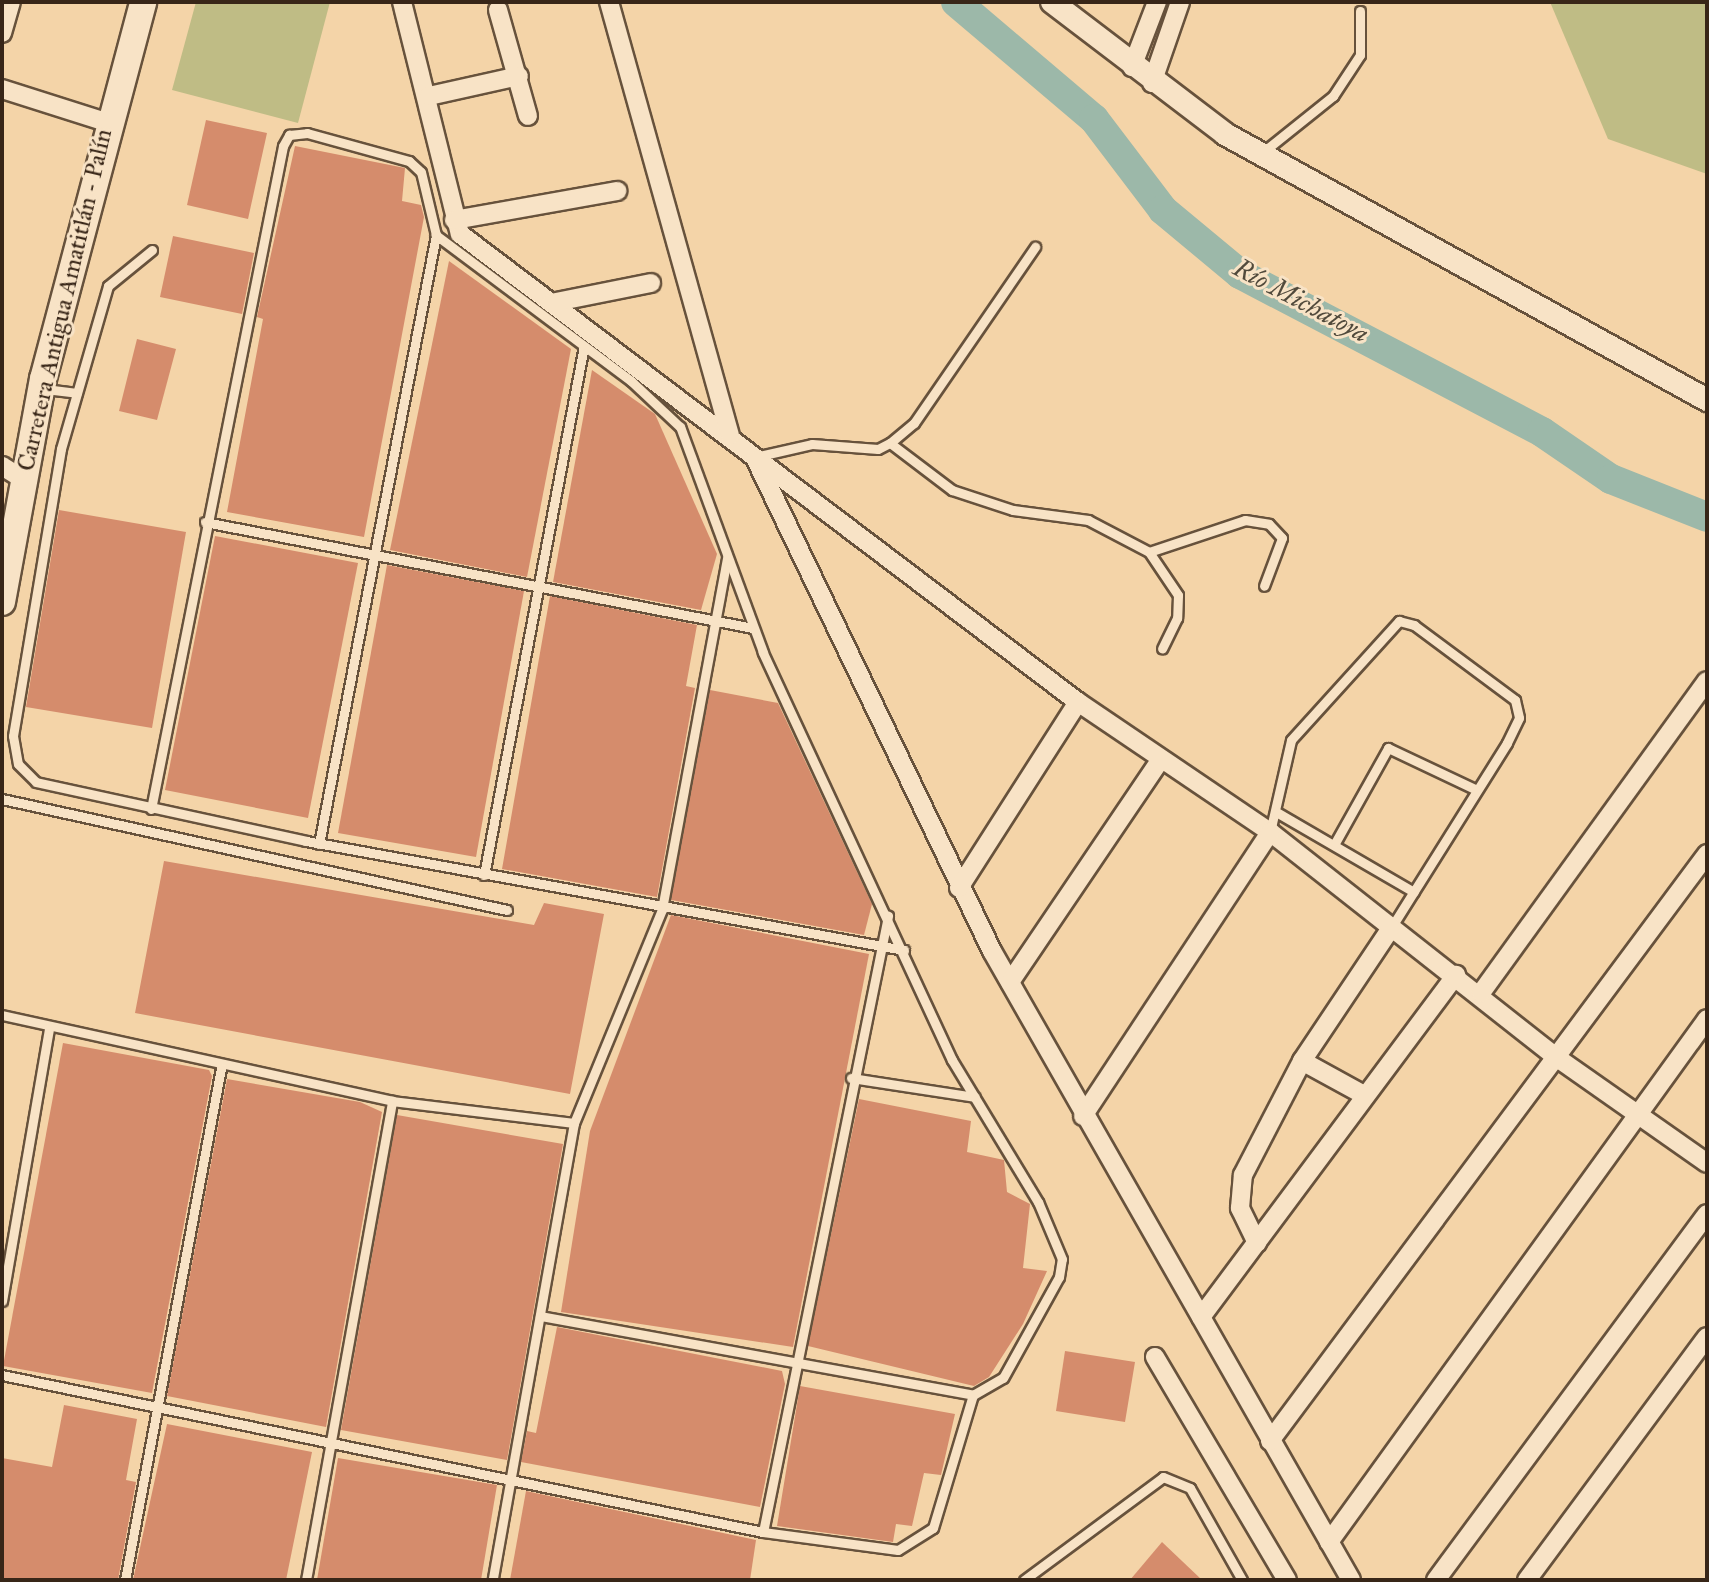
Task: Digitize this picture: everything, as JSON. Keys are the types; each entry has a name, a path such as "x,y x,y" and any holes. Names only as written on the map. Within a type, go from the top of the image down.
{"main road":[{"name":"Carretera Antigua Amatitlán - Palín","path":"2,602 13,473 41,389 106,122 143,2"}],"street":[{"path":"2,33 11,2"},
{"path":"402,2 429,96 454,220 460,234 730,435 1078,702 1270,832 1391,928 1481,993 1556,1057 1706,1159"},
{"path":"609,2 730,435"},
{"path":"1052,2 1152,83 1260,154 1705,395"},
{"path":"1132,67 1157,2"},
{"path":"1152,83 1180,2"},
{"path":"498,10 528,116"},
{"path":"429,96 519,76"},
{"path":"2,89 106,122"},
{"path":"454,220 617,191"},
{"path":"551,303 651,283"},
{"path":"755,457 959,888 1083,1116 1351,1580"},
{"path":"1481,993 1707,681"},
{"path":"959,888 1078,702"},
{"path":"1010,982 1161,759"},
{"path":"1083,1116 1270,832"},
{"path":"1270,1441 1707,854"},
{"path":"1257,1243 1240,1208 1241,1184 1302,1061 1391,928"},
{"path":"1201,1317 1456,975"},
{"path":"1329,1542 1707,1019"},
{"path":"1302,1061 1364,1095"},
{"path":"1436,1580 1707,1214"},
{"path":"1527,1580 1707,1337"},
{"path":"1155,1357 1287,1580"}],"lane":[{"path":"1260,154 1333,96 1360,55 1360,11"},
{"path":"151,809 205,522 289,135 409,161 421,172 436,235 378,557 319,844"},
{"path":"436,235 671,414 753,628 975,1097 1038,1202 1062,1259 1047,1306 1003,1378 973,1395 540,1316"},
{"path":"755,457 812,444 878,449 890,443 914,423 1035,247"},
{"path":"152,250 108,286 77,393 13,736 18,764 36,782 319,844 877,949 904,950"},
{"path":"484,875 584,346"},
{"path":"41,389 77,393"},
{"path":"890,443 952,490 1013,510 1088,520 1149,552 1178,595 1177,618 1162,649"},
{"path":"1149,552 1245,520 1269,524 1282,538 1264,586"},
{"path":"205,522 539,590 753,628"},
{"path":"493,1580 574,1123 662,909 727,555"},
{"path":"1270,832 1278,813 1291,740 1399,621 1414,625 1515,700 1519,718 1391,928"},
{"path":"1335,843 1388,748 1477,790"},
{"path":"2,799 507,910"},
{"path":"1278,813 1335,843 1414,892"},
{"path":"763,1532 877,949 888,915"},
{"path":"2,1015 221,1068 392,1101 574,1123"},
{"path":"2,1301 49,1028"},
{"path":"125,1580 221,1068"},
{"path":"851,1078 975,1097"},
{"path":"306,1580 392,1101"},
{"path":"2,1375 511,1477 763,1532 898,1550 922,1541 941,1512 973,1395"},
{"path":"1024,1580 1163,1477 1190,1488 1242,1580"}],"shaded area":[{"path":"196,2 330,2 298,123 172,90"},
{"path":"1550,2 1707,2 1707,174 1608,139"}],"building":[{"path":"206,120 267,133 248,219 187,205"},
{"path":"295,146 405,168 402,201 421,205 424,217 364,537 227,512 263,319 257,317"},
{"path":"173,236 254,253 242,314 160,297"},
{"path":"449,261 571,349 527,577 390,550"},
{"path":"137,339 176,349 157,420 119,411"},
{"path":"592,370 655,414 717,554 701,610 553,582"},
{"path":"59,510 186,532 152,728 26,707"},
{"path":"215,536 358,563 308,818 165,790"},
{"path":"387,565 524,591 476,857 338,833"},
{"path":"550,596 697,625 686,686 695,688 657,897 502,869"},
{"path":"710,690 778,703 872,904 864,935 671,900"},
{"path":"164,861 534,925 544,903 604,914 570,1094 135,1013"},
{"path":"671,915 869,954 793,1347 561,1312 590,1131"},
{"path":"63,1043 209,1070 212,1076 152,1393 3,1366"},
{"path":"227,1079 360,1102 382,1112 326,1427 167,1396"},
{"path":"859,1099 971,1121 967,1152 1004,1160 1007,1192 1030,1204 1023,1268 1047,1271 1023,1324 989,1377 974,1386 808,1346"},
{"path":"397,1115 563,1144 507,1460 341,1430"},
{"path":"557,1327 782,1371 785,1384 760,1507 521,1462 527,1431 536,1433"},
{"path":"1065,1351 1135,1362 1125,1422 1056,1411"},
{"path":"800,1386 955,1414 941,1475 924,1473 912,1526 896,1524 893,1542 777,1526"},
{"path":"64,1405 137,1419 126,1480 136,1482 118,1580 2,1580 2,1458 52,1467"},
{"path":"167,1424 312,1452 286,1580 133,1580"},
{"path":"338,1458 497,1485 481,1580 317,1580"},
{"path":"526,1491 756,1540 750,1580 510,1580"},
{"path":"1162,1542 1202,1580 1130,1580"}],"waterway":[{"name":"Río Michatoya","path":"956,2 1094,119 1163,210 1240,274 1542,432 1611,479 1707,517"}]}
